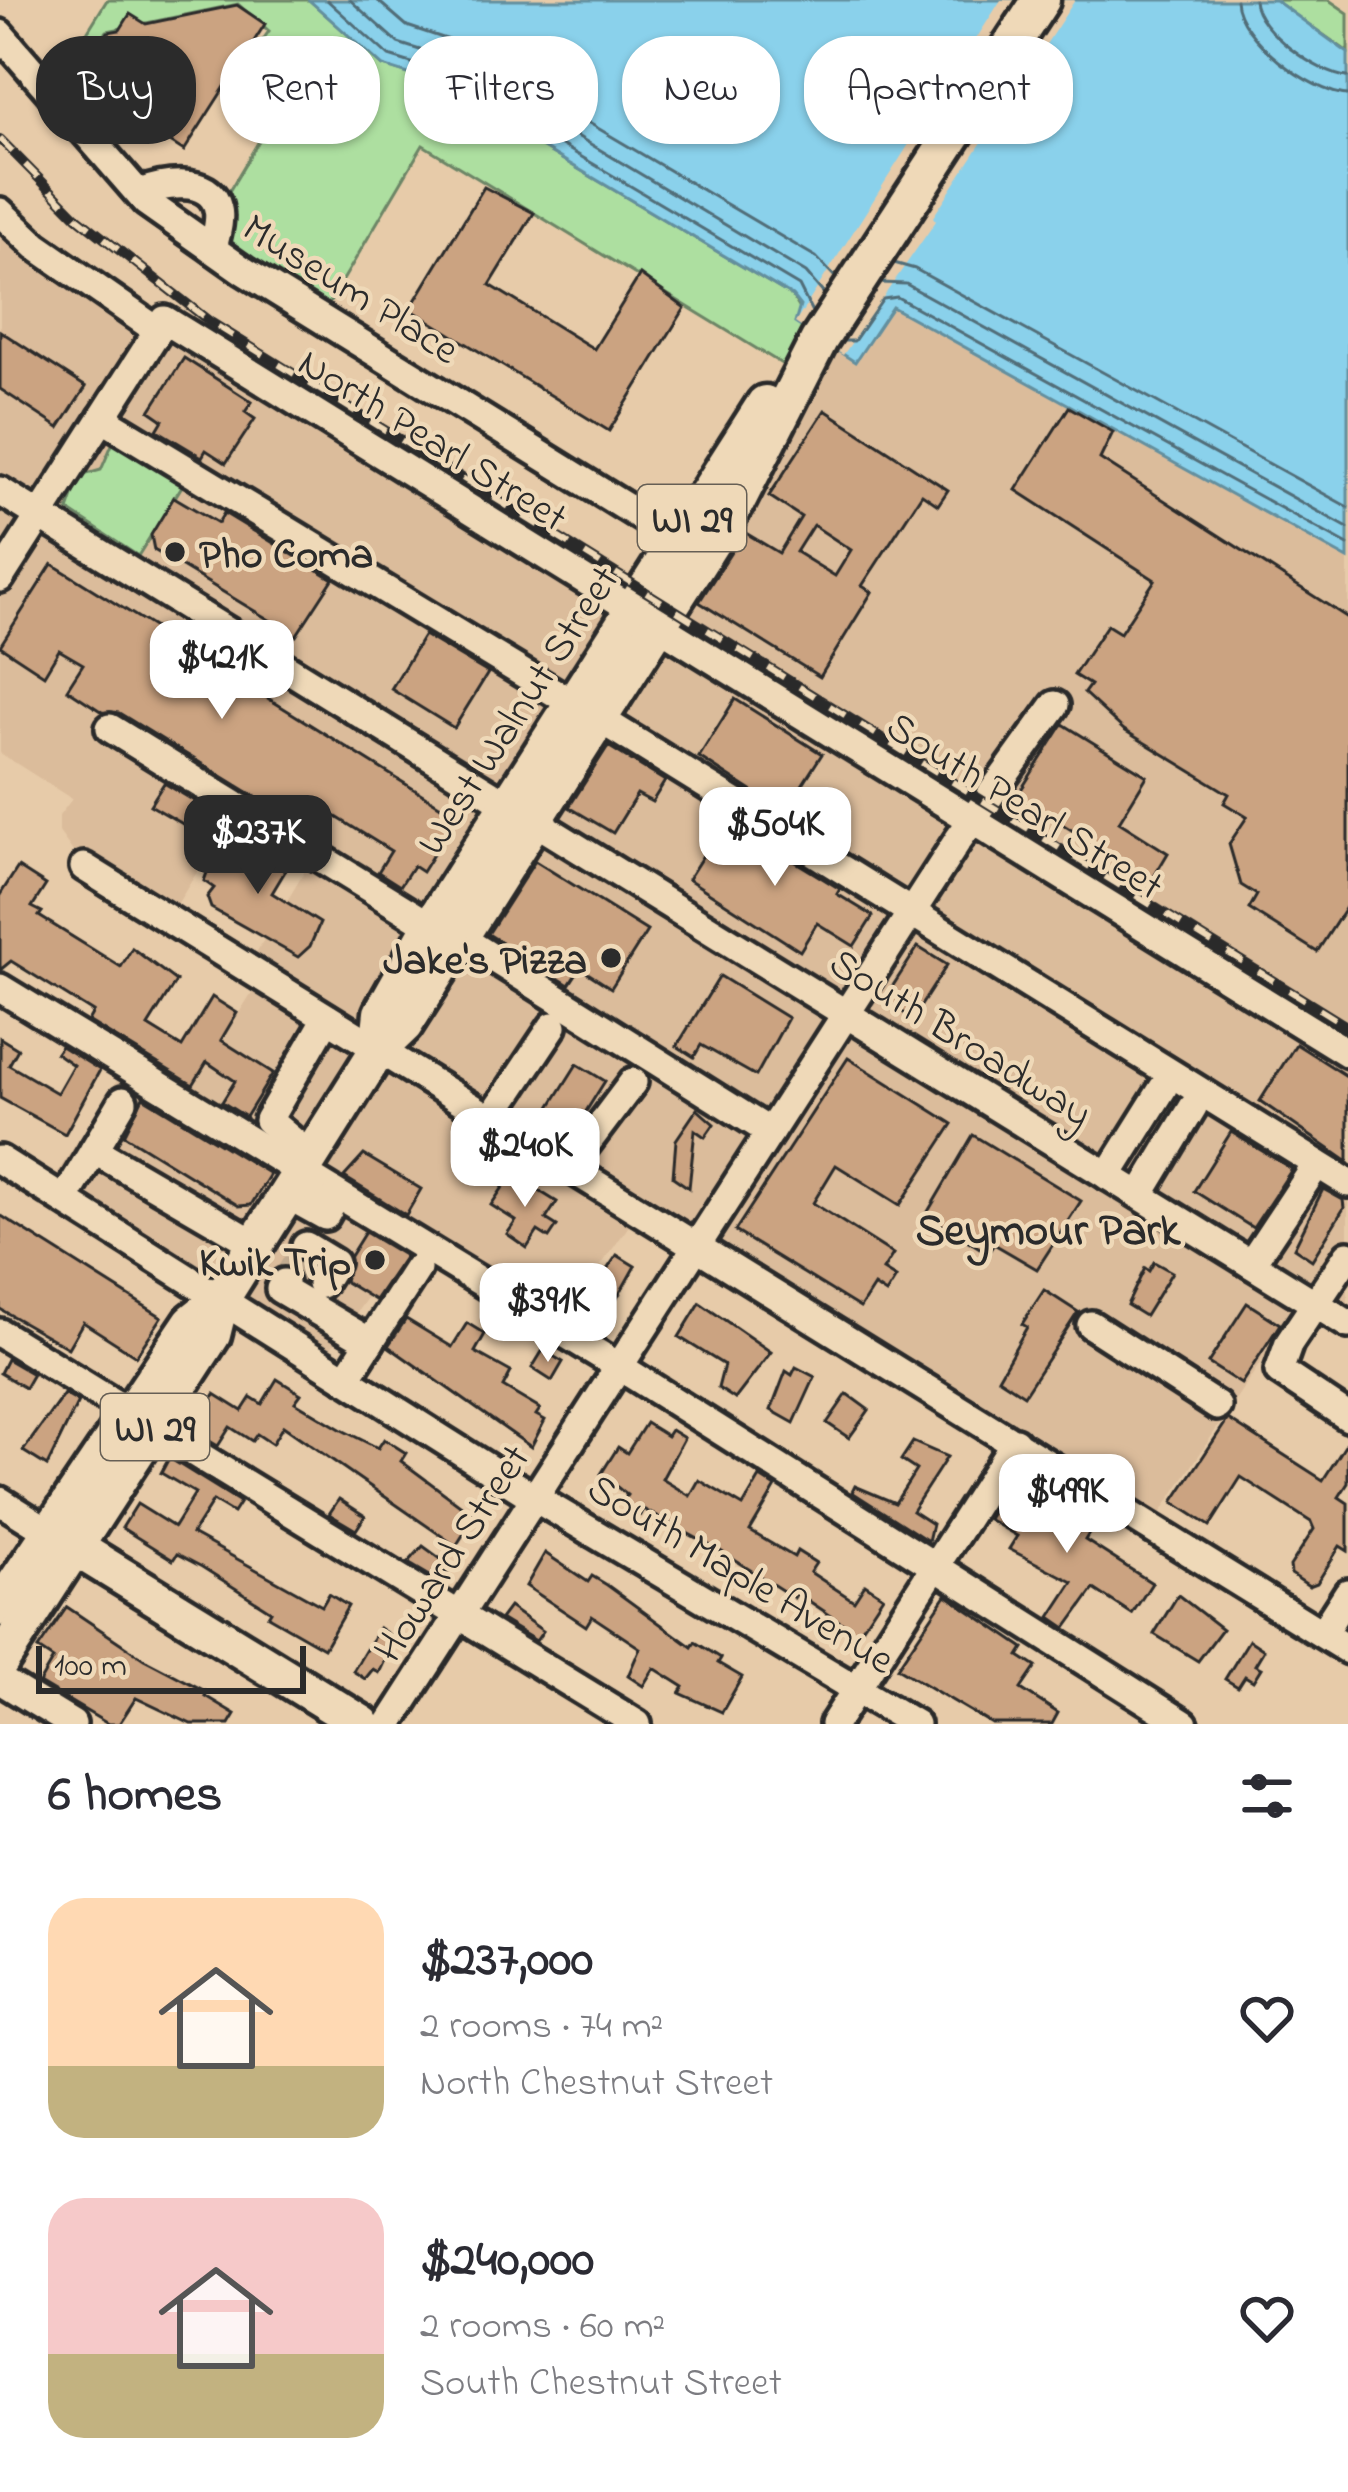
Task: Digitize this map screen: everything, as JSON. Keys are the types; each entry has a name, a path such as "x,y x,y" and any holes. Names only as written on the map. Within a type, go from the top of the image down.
{"main road":[{"name":"West Walnut Street","path":"0,1662 64,1541 141,1420 212,1335 221,1299 378,1050 404,1025 445,932 690,548 789,405 798,374 819,340 1041,0"},
{"name":"West Walnut Street","path":"0,1607 64,1541"},
{"path":"64,1541 362,1724"}],"street":[{"name":"Museum Place","path":"0,34 139,193 213,249 690,548"},
{"path":"139,193 177,183 213,198 218,209 213,249"},
{"name":"North Pearl Street","path":"0,212 36,246 161,326 646,619"},
{"path":"0,578 161,326"},
{"path":"102,418 1348,1183"},
{"name":"South Broadway","path":"0,490 1348,1324"},
{"name":"South Pearl Street","path":"646,619 1348,1053"},
{"name":"Howard Street","path":"389,1724 972,820 1055,705"},
{"path":"110,728 770,1132"},
{"path":"84,867 1348,1650"},
{"path":"0,988 302,1176"},
{"path":"327,1018 281,1090 268,1120 302,1176 331,1206 620,1367 1184,1724"},
{"path":"491,1119 553,1026"},
{"path":"569,1167 633,1082"},
{"path":"1108,1176 1163,1088"},
{"path":"64,1200 123,1102"},
{"path":"1140,1195 1193,1107"},
{"path":"94,1150 257,1245"},
{"name":"South Maple Avenue","path":"0,1160 536,1498 915,1724"},
{"path":"1251,1264 1317,1164"},
{"path":"278,1335 305,1280 331,1206"},
{"path":"1348,1255 1289,1343 1279,1372 1348,1417"},
{"path":"346,1378 417,1269"},
{"path":"305,1280 370,1342"},
{"path":"1091,1325 1217,1406"},
{"path":"0,1333 637,1724"},
{"path":"833,1724 1016,1442"},
{"path":"0,1501 64,1541"},
{"path":"1323,1632 1348,1593"},
{"path":"0,1680 72,1724"}],"shaded area":[{"path":"0,212 45,252 659,626 819,340 855,361 891,307 1348,559 1348,1324 1304,1297 1152,1526 640,1210 557,1328 410,1238 321,1362 47,1189 127,1065 185,1099 261,978 247,968 315,854 236,809 168,919 84,867 59,832 59,816 72,799 0,753"}],"green space":[{"path":"107,0 309,0 349,36 266,36 269,31 238,4 107,31 104,36 85,36"},
{"path":"1274,0 1329,0 1348,13 1348,52"},
{"path":"380,63 404,73 404,144 538,144 792,296 819,340 798,374 423,145 320,319 200,240 257,144 380,144"},
{"path":"114,440 187,478 138,556 68,510 80,476 101,470"}],"water":[{"path":"309,0 1275,0 1348,53 1348,559 892,307 855,362 795,323 800,306 792,296 540,146 598,144 598,36 404,36 404,73 380,63 380,36 349,36"}],"pier":[{"path":"1001,0 1075,0 1051,36 978,36"},
{"path":"909,144 981,144 933,217 936,221 843,355 795,323"}],"building":[{"path":"237,5 265,24 257,36 220,36 220,95 196,132 196,36 106,36 120,30 130,14 146,24"},
{"path":"484,187 534,213 490,285 594,349 640,275 685,308 609,431 410,309"},
{"path":"0,331 86,387 59,428 0,389"},
{"path":"184,358 252,402 245,412 255,419 226,463 206,450 202,457 157,430 163,420 150,411"},
{"path":"1069,407 1113,432 1100,459 1348,618 1348,904 1317,952 1249,909 1257,895 1241,885 1229,844 1247,817 1224,803 1229,794 1124,730 1084,693 1090,685 1074,675 1107,625 1120,633 1155,580 1016,490"},
{"path":"825,410 948,490 938,505 922,494 862,586 872,592 820,677 699,602 744,532 779,553 801,517 769,496","holes":["813,525 851,550 835,576 796,552"]},
{"path":"174,497 218,523 224,513 333,579 296,636 154,550 151,535"},
{"path":"52,564 457,816 422,872 413,866 400,886 378,872 391,851 330,813 316,834 119,713 102,712 67,689 83,664 59,650 44,675 0,646"},
{"path":"424,635 488,673 454,728 391,689"},
{"path":"735,699 822,754 797,793 828,812 815,832 699,757"},
{"path":"1063,724 1147,776 1119,822 1168,853 1152,880 1017,796"},
{"path":"608,746 665,781 652,802 637,794 613,833 569,807"},
{"path":"164,783 201,805 188,827 150,805"},
{"path":"726,819 840,889 837,894 873,916 854,946 817,923 800,951 688,879"},
{"path":"228,843 250,857 259,843 290,863 272,893 320,923 310,946 298,957 211,908 207,897 214,888 204,881 214,853"},
{"path":"535,861 647,931 611,988 580,968 569,985 488,934"},
{"path":"18,867 46,885 32,907 42,912 39,916 121,967 132,948 176,981 148,1026 182,1047 212,997 237,1013 221,1040 273,1073 246,1117 222,1102 235,1081 207,1062 193,1085 88,1021 93,1012 11,961 0,970 0,895"},
{"path":"918,947 947,965 913,1018 883,1001"},
{"path":"720,976 788,1018 756,1076 701,1045 694,1057 677,1046"},
{"path":"0,1038 18,1049 9,1065 57,1093 73,1065 56,1053 61,1046 100,1070 65,1134 0,1098"},
{"path":"1296,1044 1348,1077 1348,1162 1260,1101"},
{"path":"848,1058 953,1124 900,1205 836,1165 813,1203 893,1254 883,1270 896,1278 886,1294 874,1286 860,1308 735,1231"},
{"path":"577,1064 605,1081 573,1132 545,1115"},
{"path":"143,1097 270,1174 251,1205 239,1206 124,1135"},
{"path":"697,1109 714,1124 705,1137 695,1130 689,1188 673,1177 676,1140"},
{"path":"1231,1132 1292,1169 1253,1228 1194,1191"},
{"path":"973,1135 1081,1201 1037,1269 994,1244 988,1253 926,1215"},
{"path":"364,1155 421,1189 406,1215 344,1177"},
{"path":"512,1174 557,1202 546,1219 557,1226 549,1238 538,1231 527,1248 507,1234 516,1221 491,1205"},
{"path":"1323,1189 1343,1200 1344,1208 1312,1260 1294,1248"},
{"path":"0,1215 162,1317 136,1356 83,1322 68,1348 0,1309"},
{"name":"Kwik Trip","path":"365,1232 405,1256 375,1300 344,1281 350,1256"},
{"path":"617,1255 635,1266 607,1316 615,1321 604,1336 574,1318"},
{"path":"1154,1262 1172,1272 1145,1316 1127,1305 1145,1268 1149,1271"},
{"path":"1044,1290 1078,1312 1024,1395 998,1378 1027,1327 1022,1324"},
{"path":"700,1303 771,1352 735,1399 718,1388 724,1365 679,1337"},
{"path":"1247,1303 1280,1324 1241,1384 1208,1363"},
{"path":"406,1319 452,1347 467,1323 485,1334 475,1352 511,1372 503,1387 540,1409 536,1415 545,1420 531,1447 388,1346"},
{"path":"543,1350 563,1362 552,1381 532,1368"},
{"path":"7,1359 33,1374 25,1388 0,1373"},
{"path":"796,1367 815,1377 794,1423 771,1410 786,1371 792,1375"},
{"path":"277,1379 301,1394 295,1402 342,1430 378,1448 384,1439 406,1453 401,1461 475,1516 456,1546 283,1426 272,1444 257,1434 252,1441 230,1427 218,1446 191,1430 215,1394 242,1411 251,1397 262,1404"},
{"path":"64,1394 78,1402 47,1466 23,1451"},
{"path":"847,1394 869,1410 849,1438 827,1423"},
{"path":"1228,1419 1323,1480 1348,1441 1348,1483 1339,1497 1348,1503 1348,1551 1340,1546 1317,1583 1309,1586 1291,1574 1290,1566 1314,1529 1311,1522 1241,1477 1210,1526 1173,1502"},
{"path":"646,1423 667,1436 671,1430 684,1438 662,1479 690,1496 699,1480 743,1506 760,1477 776,1487 750,1531 794,1557 797,1551 816,1563 810,1572 854,1601 865,1584 883,1596 858,1634 797,1593 794,1598 722,1552 643,1509 640,1515 622,1503 627,1495 601,1474 618,1447 627,1453"},
{"path":"913,1442 947,1457 912,1511 932,1524 928,1541 852,1492 855,1486 895,1503 916,1470 901,1460"},
{"path":"169,1458 240,1502 233,1513 213,1501 192,1534 322,1606 329,1594 348,1606 324,1648 268,1616 271,1611 202,1567 177,1554 173,1560 122,1528 137,1504 174,1527 195,1493 161,1473"},
{"path":"1013,1478 1028,1487 1021,1499 1066,1527 1070,1520 1090,1532 1085,1540 1152,1583 1132,1614 1094,1589 1066,1628 1050,1617 1073,1582 1009,1549 1017,1536 988,1519"},
{"path":"339,1499 365,1516 356,1530 329,1514"},
{"path":"423,1546 445,1562 440,1569 451,1577 445,1585 408,1563"},
{"path":"545,1553 588,1582 592,1576 607,1585 692,1647 695,1642 721,1658 718,1663 742,1677 722,1712 680,1693 684,1687 654,1668 643,1686 628,1676 640,1648 592,1616 586,1626 526,1586"},
{"path":"946,1595 1024,1648 1019,1656 1036,1667 1021,1689 1058,1713 1052,1724 992,1724 897,1668"},
{"path":"1178,1595 1222,1629 1198,1661 1154,1634"},
{"path":"67,1607 144,1659 207,1692 205,1696 235,1714 229,1724 191,1724 136,1698 119,1724 108,1724 39,1683 53,1659 38,1649"},
{"path":"509,1607 543,1631 536,1641 500,1619"},
{"path":"379,1628 395,1639 379,1673 373,1669 365,1679 353,1671"},
{"path":"1249,1640 1264,1650 1255,1665 1261,1668 1253,1681 1245,1676 1238,1687 1225,1679"}],"tunnel":[{"path":"284,1283 302,1253"}],"railway":[{"path":"0,139 77,217 209,321 1348,1027"}],"place":[{"name":"Pho Coma","path":"175,552"},
{"name":"Jake's Pizza","path":"611,958"},
{"name":"Kwik Trip","path":"375,1260"}],"district":[{"name":"Seymour Park","path":"1048,1228"}]}
